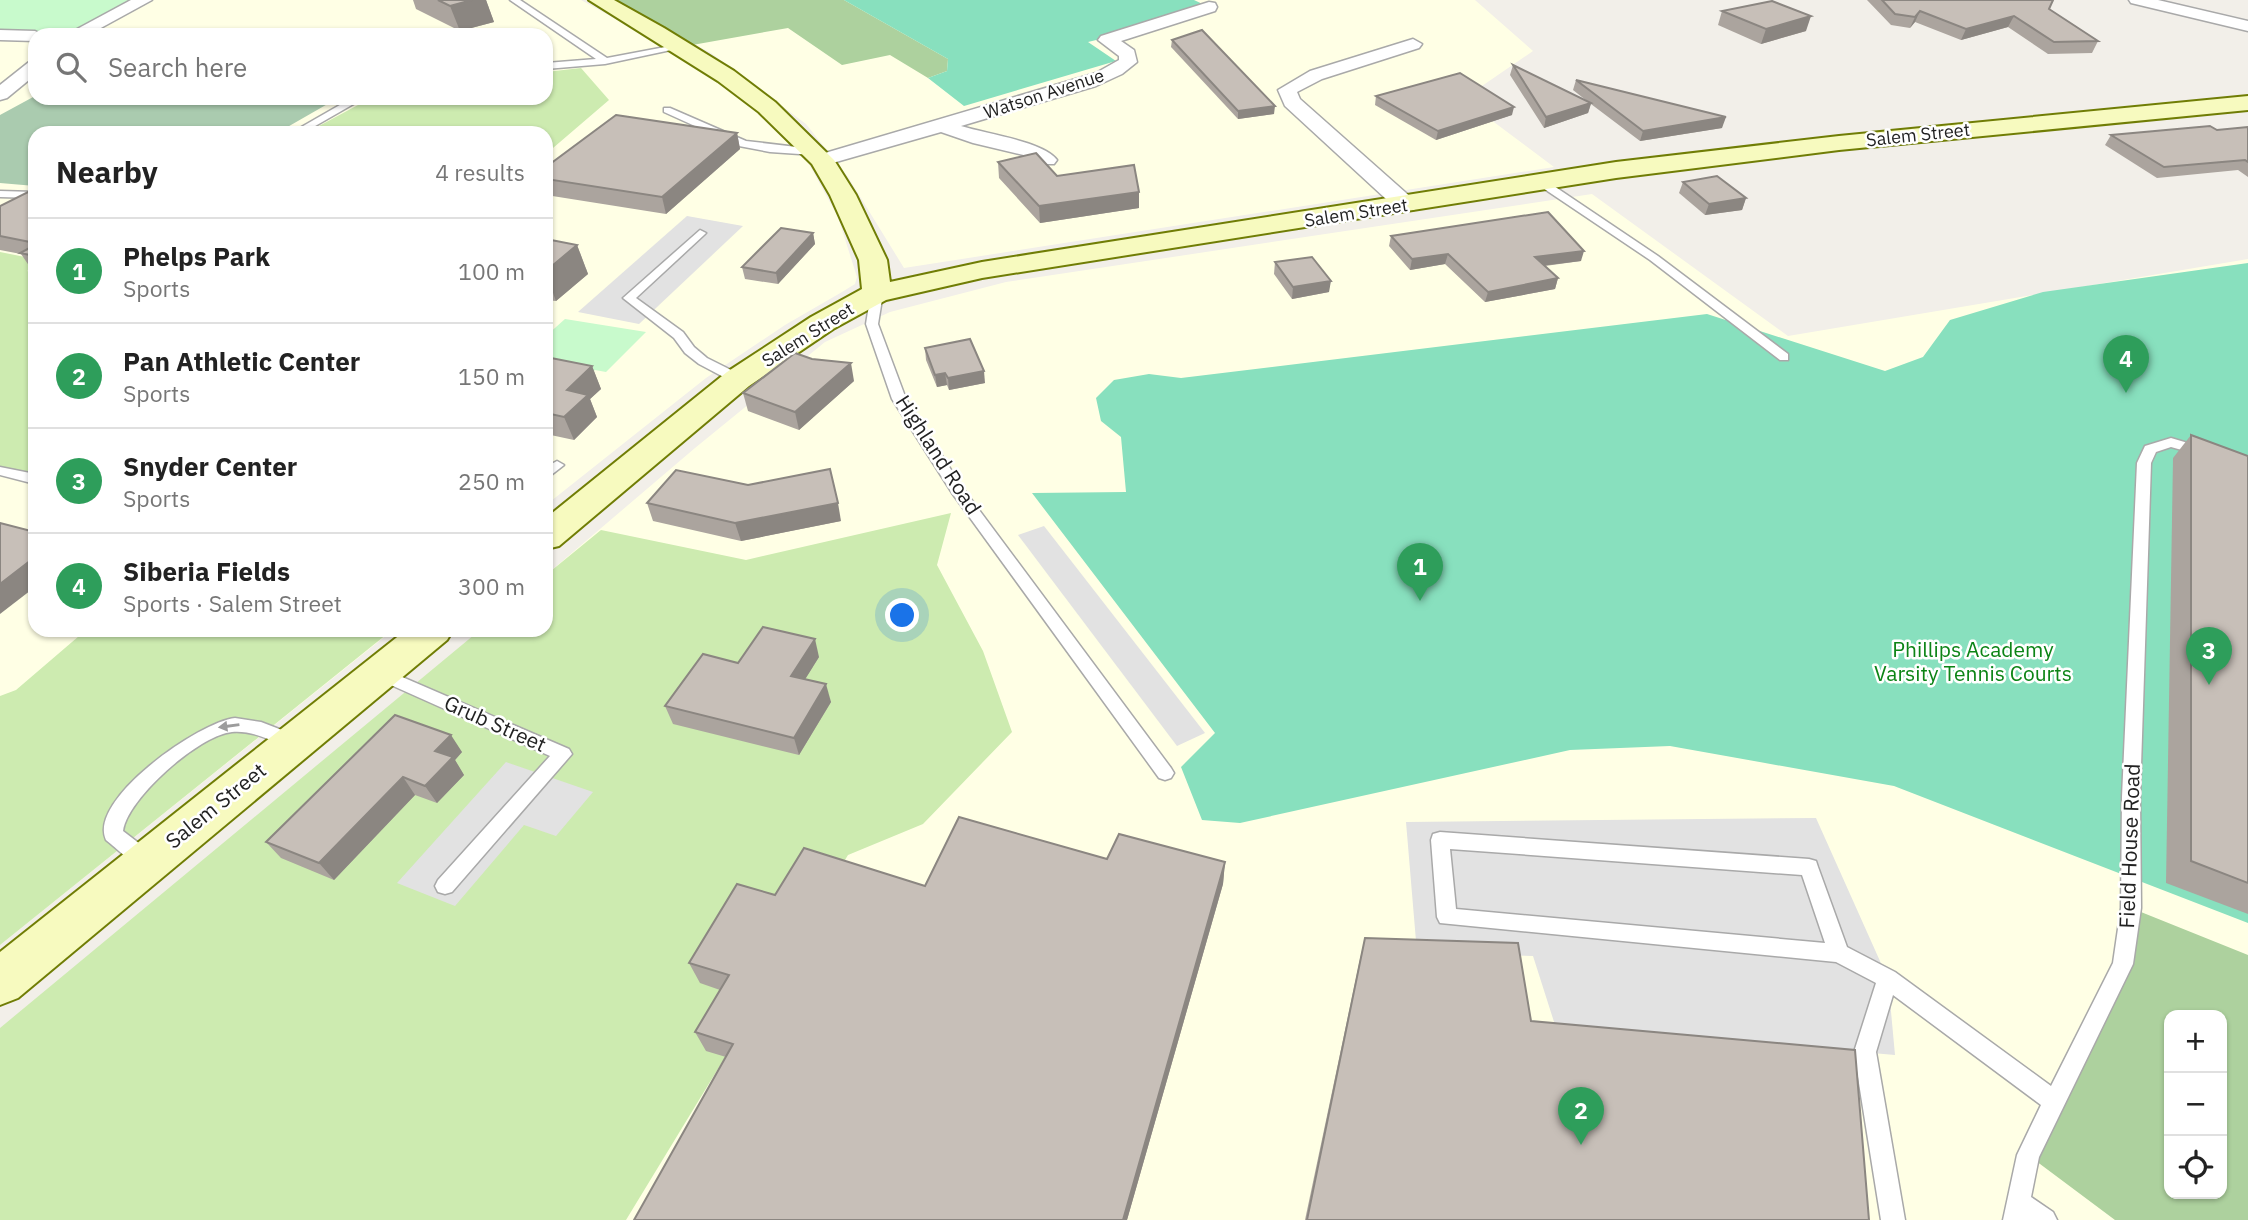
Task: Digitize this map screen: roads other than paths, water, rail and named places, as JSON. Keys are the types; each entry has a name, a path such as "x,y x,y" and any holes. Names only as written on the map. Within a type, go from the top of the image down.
{"street":[{"path":"89,28 144,0"},
{"name":"Highland Road","path":"599,0 681,47 767,107 818,156 843,195 873,260 877,293"},
{"path":"2137,0 2248,26"},
{"name":"Watson Avenue","path":"818,156 943,126 1082,84 1116,71 1128,62 1128,54 1107,40 1209,7"},
{"path":"0,35 28,36"},
{"path":"1406,205 1292,102 1286,90 1324,72 1413,44"},
{"path":"0,94 28,72"},
{"name":"Salem Street","path":"553,531 738,379 822,323 877,293 982,270 1541,182 1839,142 2248,103"},
{"path":"943,126 981,139 1035,151 1047,160"},
{"name":"Salem Street","path":"0,982 424,637"}],"lane":[{"path":"514,0 605,61"},
{"path":"553,65 605,61 681,47"},
{"path":"309,126 346,105"},
{"path":"667,110 743,144 818,156"},
{"path":"1541,182 1654,258 1784,357"},
{"path":"0,194 28,195"},
{"path":"700,233 629,298 679,335 689,349 703,361 738,379"},
{"name":"Highland Road","path":"877,293 872,324 899,400 957,490 1166,773"},
{"name":"Field House Road","path":"2017,1211 2028,1154 2123,964 2131,908 2131,797 2144,463 2150,449 2171,442 2218,456"},
{"path":"0,471 28,477"},
{"name":"Grub Street","path":"379,673 563,754 445,886"},
{"path":"148,861 114,834 114,820 122,805 186,744 213,729 242,725 268,731 294,742"},
{"path":"1839,953 1809,867 1440,840 1447,917 1839,953 1888,979 2055,1102"},
{"path":"1888,979 1865,1052 1893,1220"},
{"path":"2017,1211 2045,1220"}],"place":[{"name":"Siberia Fields","path":"2126,393"},
{"name":"Phelps Park","path":"1420,601"},
{"name":"Snyder Center","path":"2209,685"},
{"name":"Pan Athletic Center","path":"1581,1145"}],"park label":[{"name":"Phillips Academy Varsity Tennis Courts","path":"1973,662"}]}
